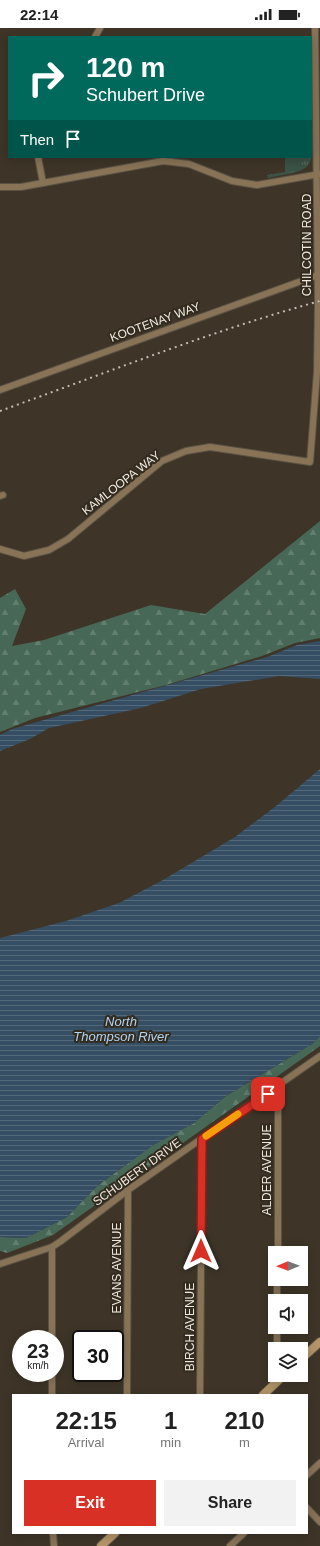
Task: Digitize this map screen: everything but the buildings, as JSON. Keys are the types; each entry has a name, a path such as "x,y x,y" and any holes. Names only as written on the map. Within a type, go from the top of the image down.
{"main road":[{"path":"308,1353 320,1342"},
{"path":"264,1394 277,1382"},
{"path":"104,1545 114,1534"}],"street":[{"name":"CHILCOTIN ROAD","path":"310,462 316,372 318,275 319,174 315,28"},
{"path":"38,158 43,183"},
{"path":"0,187 21,187 163,161 190,164 232,181 257,185 319,174"},
{"name":"KOOTENAY WAY","path":"0,390 318,275"},
{"name":"KAMLOOPA WAY","path":"0,549 24,556 49,550 68,539 162,461 186,451 210,447 310,462"},
{"name":"SCHUBERT DRIVE","path":"0,1264 52,1247 128,1190 320,1056"},
{"name":"ALDER AVENUE","path":"278,1086 278,1246"},
{"name":"BIRCH AVENUE","path":"200,1394 202,1139"},
{"name":"EVANS AVENUE","path":"127,1394 128,1190"},
{"path":"52,1247 52,1330"},
{"path":"52,1382 52,1394"},
{"path":"308,1474 320,1463"},
{"path":"308,1509 320,1522"},
{"path":"52,1534 54,1546"},
{"path":"230,1546 243,1534"}],"green space":[{"path":"312,128 314,128 312,154"},
{"path":"285,158 311,158 306,167 301,170 268,178 267,175 285,172"},
{"path":"320,521 320,638 295,643 262,656 166,685 35,718 0,732 0,598 15,589 26,609 12,646 44,640 151,605 205,614"},
{"path":"320,1036 320,1046 53,1235 7,1253 0,1251 0,1237 26,1238 67,1217 97,1186 153,1145 194,1123 226,1096 312,1044"}],"water":[{"path":"320,641 320,679 279,676 201,689 141,708 49,728 30,739 0,751 0,735 12,729 267,657 297,645"},
{"name":"North Thompson River","path":"320,769 320,1036 312,1044 226,1096 194,1123 153,1145 97,1186 67,1217 26,1238 0,1237 0,938 66,921 119,903 163,880 235,837 276,806"}],"railway":[{"path":"0,411 199,339 320,301"}],"slow traffic":[{"path":"206,1136 238,1114"}],"route":[{"path":"201,1251 202,1139 268,1094"}]}
